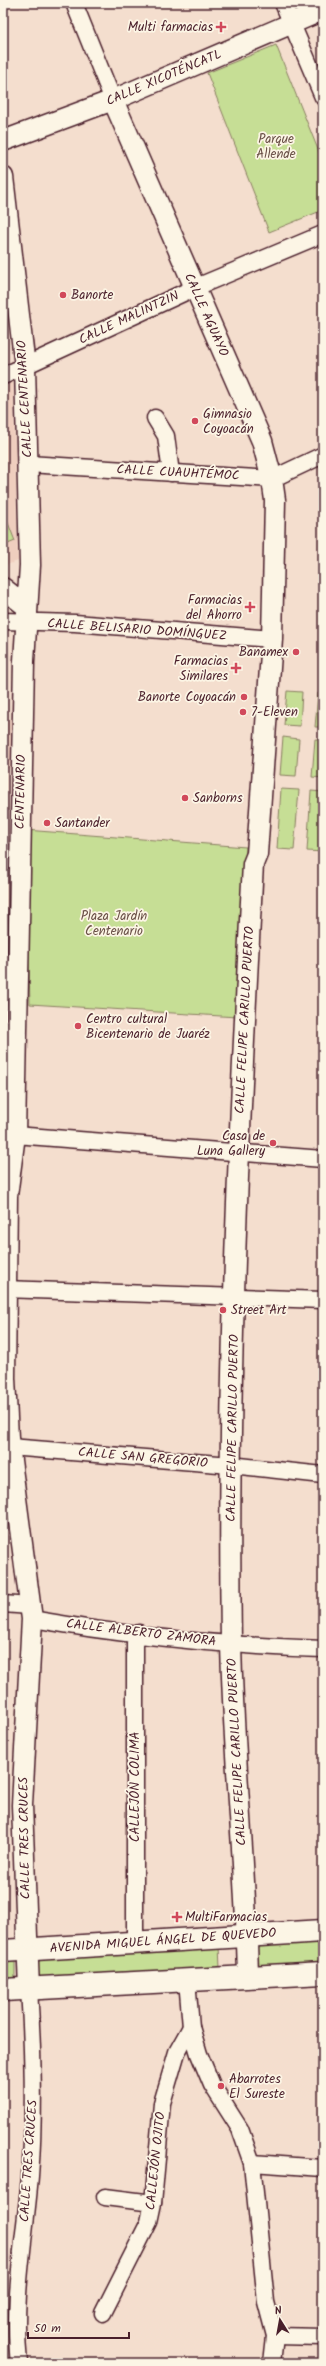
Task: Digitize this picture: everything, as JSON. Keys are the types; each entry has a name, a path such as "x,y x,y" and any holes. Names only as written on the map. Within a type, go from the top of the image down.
{"main road":[{"name":"AVENIDA MIGUEL ÁNGEL DE QUEVEDO","path":"3,1951 323,1930"},
{"path":"3,1990 323,1973"}],"street":[{"name":"CALLE AGUAYO","path":"74,3 113,100 262,441 272,478 275,500 272,640"},
{"path":"283,3 323,97"},
{"name":"CALLE XICOTÉNCATL","path":"3,141 113,100 323,10"},
{"name":"CALLE CENTENARIO","path":"3,177 25,367 30,565 27,614"},
{"name":"CALLE MALINTZIN","path":"3,376 194,288 323,234"},
{"path":"155,418 166,436 171,473"},
{"name":"CALLE CUAUHTÉMOC","path":"28,464 272,478 323,455"},
{"path":"3,588 27,614"},
{"name":"CALLE BELISARIO DOMÍNGUEZ","path":"3,621 27,614 75,623 272,640"},
{"name":"CENTENARIO","path":"15,1135 10,962 27,614"},
{"name":"CALLE FELIPE CARILLO PUERTO","path":"248,1977 231,1643 231,1465 239,1153 253,864 257,854 272,640"},
{"path":"15,1135 323,1159"},
{"name":"CALLE TRES CRUCES","path":"15,1135 7,1196 4,1289 5,1378 7,1441 31,1613 22,1805 29,1989 34,2064 30,2175 15,2332 19,2363"},
{"path":"4,1289 323,1300"},
{"name":"CALLE SAN GREGORIO","path":"7,1441 323,1476"},
{"name":"CALLE ALBERTO ZAMORA","path":"3,1604 31,1613 139,1633 231,1643 323,1649"},
{"name":"CALLEJÓN COLIMA","path":"135,1942 135,1643 139,1633"},
{"path":"187,1980 191,2027 199,2054 212,2085 240,2129 252,2163 266,2302 275,2336 272,2363"},
{"name":"CALLEJÓN OJITO","path":"103,2313 149,2222 153,2203 162,2103 177,2052 191,2027"},
{"path":"252,2163 323,2168"},
{"path":"105,2196 153,2203"},
{"path":"275,2336 323,2337"}],"shaded area":[{"path":"13,381 18,561 3,566 3,385"},
{"path":"3,719 14,719 13,769 3,768"}],"green space":[{"name":"Parque Allende","path":"276,45 323,162 323,210 269,232 207,73"},
{"path":"3,510 15,541 3,546"},
{"path":"287,691 302,692 300,726 284,725"},
{"path":"318,693 323,693 323,727 315,727"},
{"path":"283,737 299,739 296,776 280,775"},
{"path":"315,739 323,740 323,778 312,777"},
{"path":"281,789 299,790 294,850 277,849"},
{"path":"311,791 323,792 323,852 307,851"},
{"name":"Plaza Jardín Centenario","path":"25,830 246,847 237,1017 30,1004"},
{"path":"323,1941 323,1963 255,1967 254,1945"},
{"path":"219,1946 220,1968 34,1978 35,1957"},
{"path":"15,1958 15,1979 3,1980 3,1959"}],"place":[{"name":"Multi farmacias","path":"221,27"},
{"name":"Banorte","path":"63,295"},
{"name":"Gimnasio Coyoacán","path":"195,421"},
{"name":"Farmacias del Ahorro","path":"250,607"},
{"name":"Banamex","path":"296,652"},
{"name":"Farmacias Similares","path":"236,668"},
{"name":"Banorte Coyoacán","path":"244,697"},
{"name":"7-Eleven","path":"243,712"},
{"name":"Sanborns","path":"185,798"},
{"name":"Santander","path":"47,823"},
{"name":"Centro cultural Bicentenario de Juaréz","path":"78,1026"},
{"name":"Casa de Luna Gallery","path":"273,1143"},
{"name":"Street Art","path":"223,1310"},
{"name":"MultiFarmacias","path":"177,1917"},
{"name":"Abarrotes El Sureste","path":"221,2086"}]}
